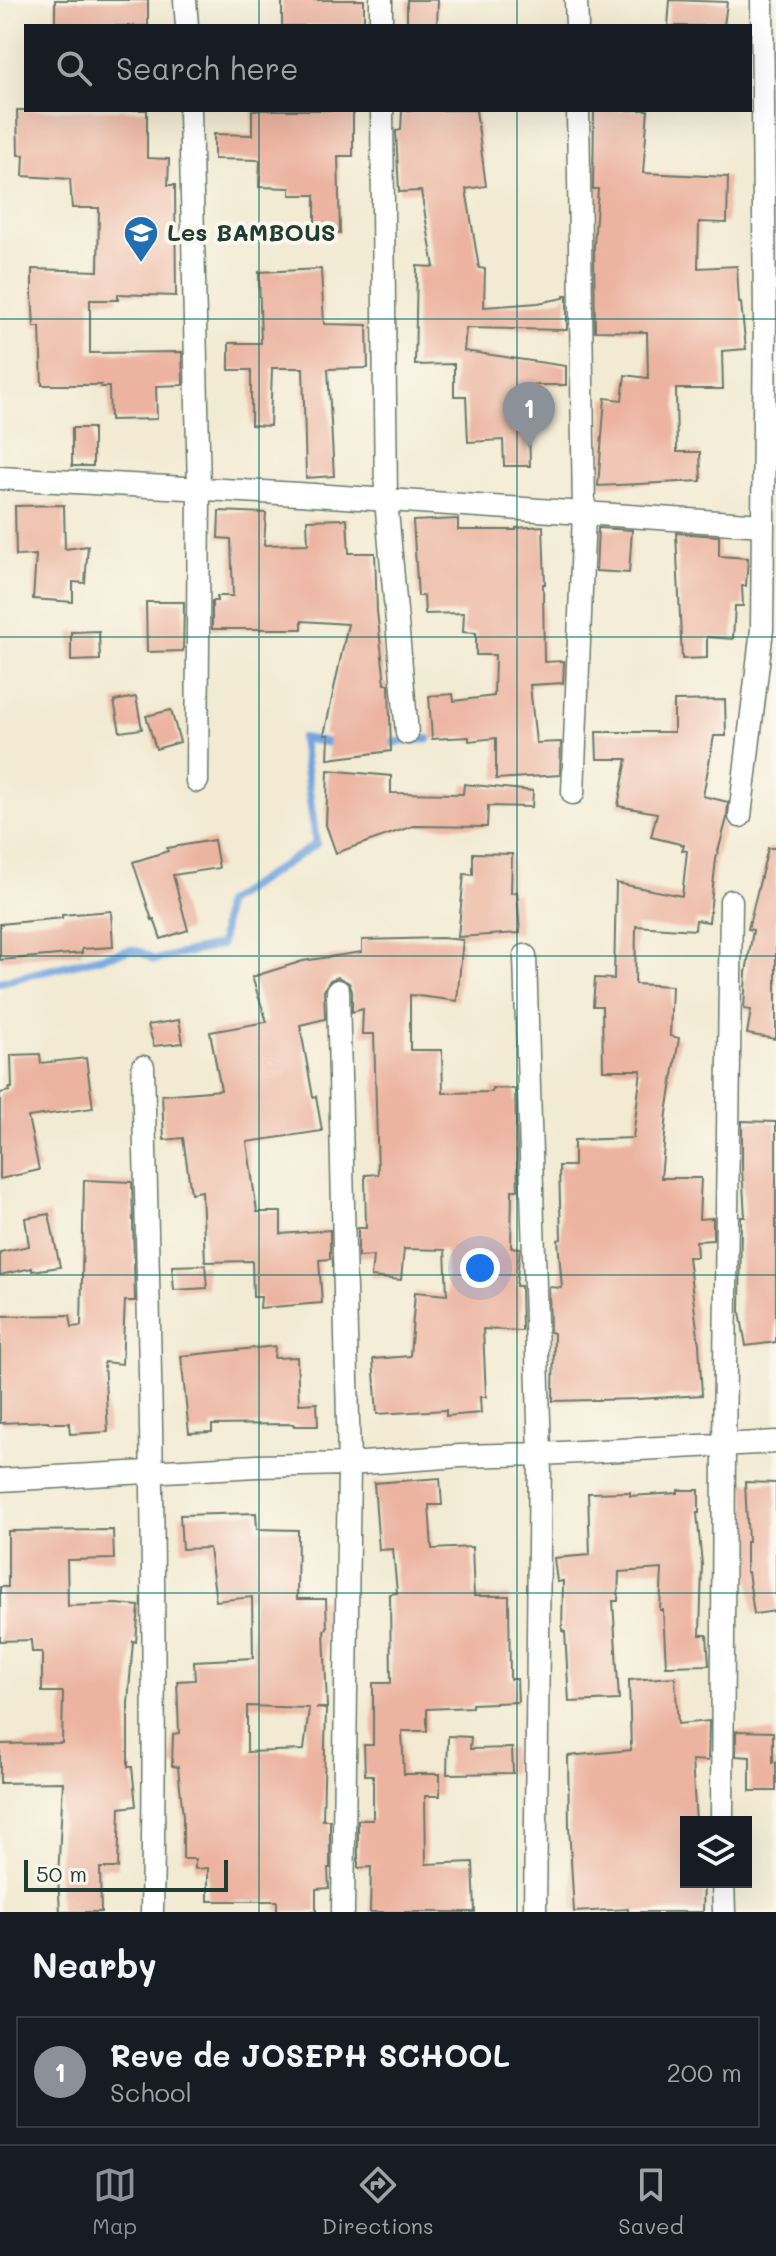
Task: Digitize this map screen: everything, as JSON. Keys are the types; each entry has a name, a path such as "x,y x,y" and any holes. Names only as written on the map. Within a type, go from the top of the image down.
{"street":[{"path":"185,0 187,24"},
{"path":"381,0 381,24"},
{"path":"576,0 577,24"},
{"path":"740,816 762,629 771,316 762,0"},
{"path":"190,112 199,489 197,781"},
{"path":"382,112 386,500 407,733"},
{"path":"573,793 584,513 578,112"},
{"path":"0,478 763,525"},
{"path":"722,1816 731,901"},
{"path":"525,956 540,1454 535,1912"},
{"path":"338,991 349,1464 343,1912"},
{"path":"143,1067 152,1472 152,1912"},
{"path":"0,1480 776,1442"},
{"path":"723,1888 724,1912"}],"building":[{"path":"55,0 148,0 148,24 55,24"},
{"path":"282,0 364,0 364,24 282,24"},
{"path":"407,0 438,0 437,24 407,24"},
{"path":"670,0 727,2 724,24 668,24"},
{"path":"17,110 147,112 147,158 169,159 168,185 175,185 176,296 118,294 118,300 90,300 90,353 182,352 183,385 156,386 157,419 110,420 109,387 42,385 40,327 34,327 32,269 98,271 99,208 72,208 70,179 23,176 24,155 18,155"},
{"path":"252,112 353,112 353,156 338,156 340,233 315,234 315,195 290,195 290,188 259,187 260,160 214,159 214,134 252,135"},
{"path":"402,112 476,112 486,186 466,189 479,268 485,269 484,307 538,303 567,295 567,330 466,328 464,351 566,366 566,385 528,385 530,466 504,466 503,440 468,442 466,396 454,396 454,364 415,365 417,266 434,267 421,191 399,192 396,131 401,130"},
{"path":"594,112 648,112 643,173 728,177 727,223 699,222 698,268 737,266 746,349 722,351 723,389 676,389 677,452 700,452 701,481 598,486 605,398 622,400 625,375 648,378 647,332 595,331 594,246 598,189 593,189"},
{"path":"321,269 324,324 367,325 368,368 328,369 334,476 306,478 303,368 272,368 270,426 251,425 251,370 229,370 229,343 261,343 259,272"},
{"path":"72,428 93,428 93,466 72,466"},
{"path":"64,505 65,549 88,546 85,583 73,582 73,602 33,599 36,555 16,556 15,506"},
{"path":"219,511 266,513 264,545 308,544 307,520 347,519 349,553 375,553 377,611 385,684 389,684 391,751 328,759 329,735 324,735 348,624 302,621 302,629 212,629 212,601 217,601 217,596 233,596 231,539 218,538"},
{"path":"458,519 458,530 516,530 543,526 544,662 564,661 563,683 530,685 536,743 561,742 560,775 496,779 496,738 469,741 469,737 432,739 429,696 453,694 454,701 494,696 495,655 476,655 476,633 463,632 464,613 425,614 424,596 418,596 413,521"},
{"path":"598,528 632,530 629,573 596,571"},
{"path":"676,533 719,536 719,556 748,558 746,586 742,586 743,606 735,606 733,639 707,637 707,658 682,659"},
{"path":"146,602 184,602 183,651 147,652"},
{"path":"99,631 100,660 71,661 71,632"},
{"path":"136,697 142,729 120,732 114,701"},
{"path":"725,700 726,736 714,736 703,796 728,802 716,859 709,922 696,920 695,930 636,926 635,984 672,986 670,1036 679,1038 661,1178 701,1178 699,1219 713,1218 713,1240 696,1241 697,1257 688,1257 702,1395 553,1401 554,1333 550,1332 549,1287 562,1288 558,1240 561,1239 559,1166 574,1166 574,1140 633,1138 641,1070 603,1070 602,1006 593,1006 595,978 614,979 616,883 682,896 687,851 682,850 684,845 651,837 657,813 618,806 627,759 597,759 596,732 674,732 674,701"},
{"path":"171,710 180,742 156,749 146,716"},
{"path":"328,770 391,776 391,793 463,794 464,784 533,791 532,807 488,806 487,827 413,826 336,853 326,825"},
{"path":"214,840 219,868 173,875 188,930 161,939 133,862 168,851 167,848"},
{"path":"768,848 776,848 776,1039 747,1034 751,1010 744,1009 753,930 748,929"},
{"path":"473,853 512,854 511,893 517,892 520,933 458,937 464,874 473,875"},
{"path":"111,911 113,947 82,949 82,953 0,960 0,924"},
{"path":"362,940 463,940 457,1001 410,995 410,1050 442,1050 443,1093 515,1089 518,1190 512,1190 511,1247 520,1248 516,1286 521,1286 522,1331 483,1329 486,1397 480,1397 481,1413 446,1416 446,1410 377,1414 373,1359 410,1356 415,1292 447,1295 445,1250 404,1249 401,1280 371,1277 373,1256 358,1257 358,1228 366,1228 365,1175 378,1174 374,1034 362,1034 363,1009 352,1012 349,983 338,977 330,980 324,991 325,1019 300,1025 322,1131 247,1142 257,1212 281,1212 281,1234 330,1230 330,1259 319,1260 322,1303 260,1308 261,1297 253,1297 252,1261 205,1262 202,1191 191,1193 183,1138 164,1140 162,1095 221,1090 210,1032 267,1022 252,977 303,961 362,952"},
{"path":"179,1020 183,1043 154,1046 148,1025"},
{"path":"40,1054 41,1063 86,1058 93,1108 28,1117 39,1170 0,1179 0,1093 12,1088 11,1055"},
{"path":"742,1121 776,1122 776,1342 746,1346 740,1312 741,1217 745,1217"},
{"path":"84,1180 132,1182 135,1301 125,1301 122,1364 104,1362 108,1432 70,1434 69,1423 48,1421 0,1423 0,1316 70,1315 72,1327 81,1326"},
{"path":"49,1214 60,1267 32,1271 32,1268 0,1275 0,1252 29,1246 25,1218"},
{"path":"205,1265 207,1288 174,1290 172,1266"},
{"path":"275,1346 274,1358 297,1357 299,1404 317,1403 318,1426 212,1425 212,1432 189,1433 181,1356"},
{"path":"440,1478 442,1505 429,1505 432,1549 472,1547 474,1596 509,1596 510,1679 517,1679 518,1702 427,1709 427,1731 402,1731 404,1774 440,1774 440,1796 425,1796 426,1864 473,1862 475,1912 370,1912 371,1867 358,1868 358,1820 373,1820 373,1775 365,1775 364,1745 373,1745 373,1683 391,1683 390,1594 397,1593 393,1549 379,1550 374,1483"},
{"path":"745,1482 776,1483 776,1611 754,1614 746,1572"},
{"path":"678,1490 699,1490 697,1513 702,1565 700,1635 707,1635 709,1665 666,1666 663,1610 660,1610 662,1569 619,1572 618,1601 613,1601 619,1700 569,1702 565,1632 562,1631 563,1581 557,1582 554,1558 590,1555 588,1493 630,1492 630,1496 678,1493"},
{"path":"256,1513 257,1529 298,1530 297,1599 326,1599 327,1708 316,1708 326,1709 323,1820 330,1820 330,1868 329,1888 316,1889 316,1912 277,1912 277,1901 208,1901 208,1868 195,1869 195,1859 183,1859 178,1767 172,1766 173,1734 179,1733 177,1681 195,1680 194,1661 253,1658 252,1597 216,1601 209,1548 182,1549 180,1515","holes":["247,1706 309,1708 304,1750 247,1752"]},
{"path":"113,1530 114,1559 67,1560 68,1606 139,1606 128,1703 128,1767 132,1767 136,1806 120,1808 118,1868 100,1868 101,1912 60,1912 58,1878 63,1782 0,1783 0,1744 62,1743 63,1692 42,1692 42,1652 32,1652 31,1640 0,1641 0,1587 8,1587 8,1531"},
{"path":"675,1677 678,1724 709,1721 708,1761 692,1760 696,1816 680,1816 680,1888 704,1888 703,1912 628,1912 628,1909 574,1912 568,1756 631,1750 629,1680"},
{"path":"736,1731 773,1732 776,1791 750,1791 750,1757 736,1756"},
{"path":"448,1736 471,1737 470,1749 512,1748 513,1773 447,1774"}],"waterway":[{"path":"0,982 131,950 154,960 221,945 225,903 316,844 302,738 336,744"},
{"path":"381,744 428,739"}],"place":[{"name":"Les BAMBOUS","path":"141,264"},
{"name":"Reve de JOSEPH SCHOOL","path":"529,448"}]}
